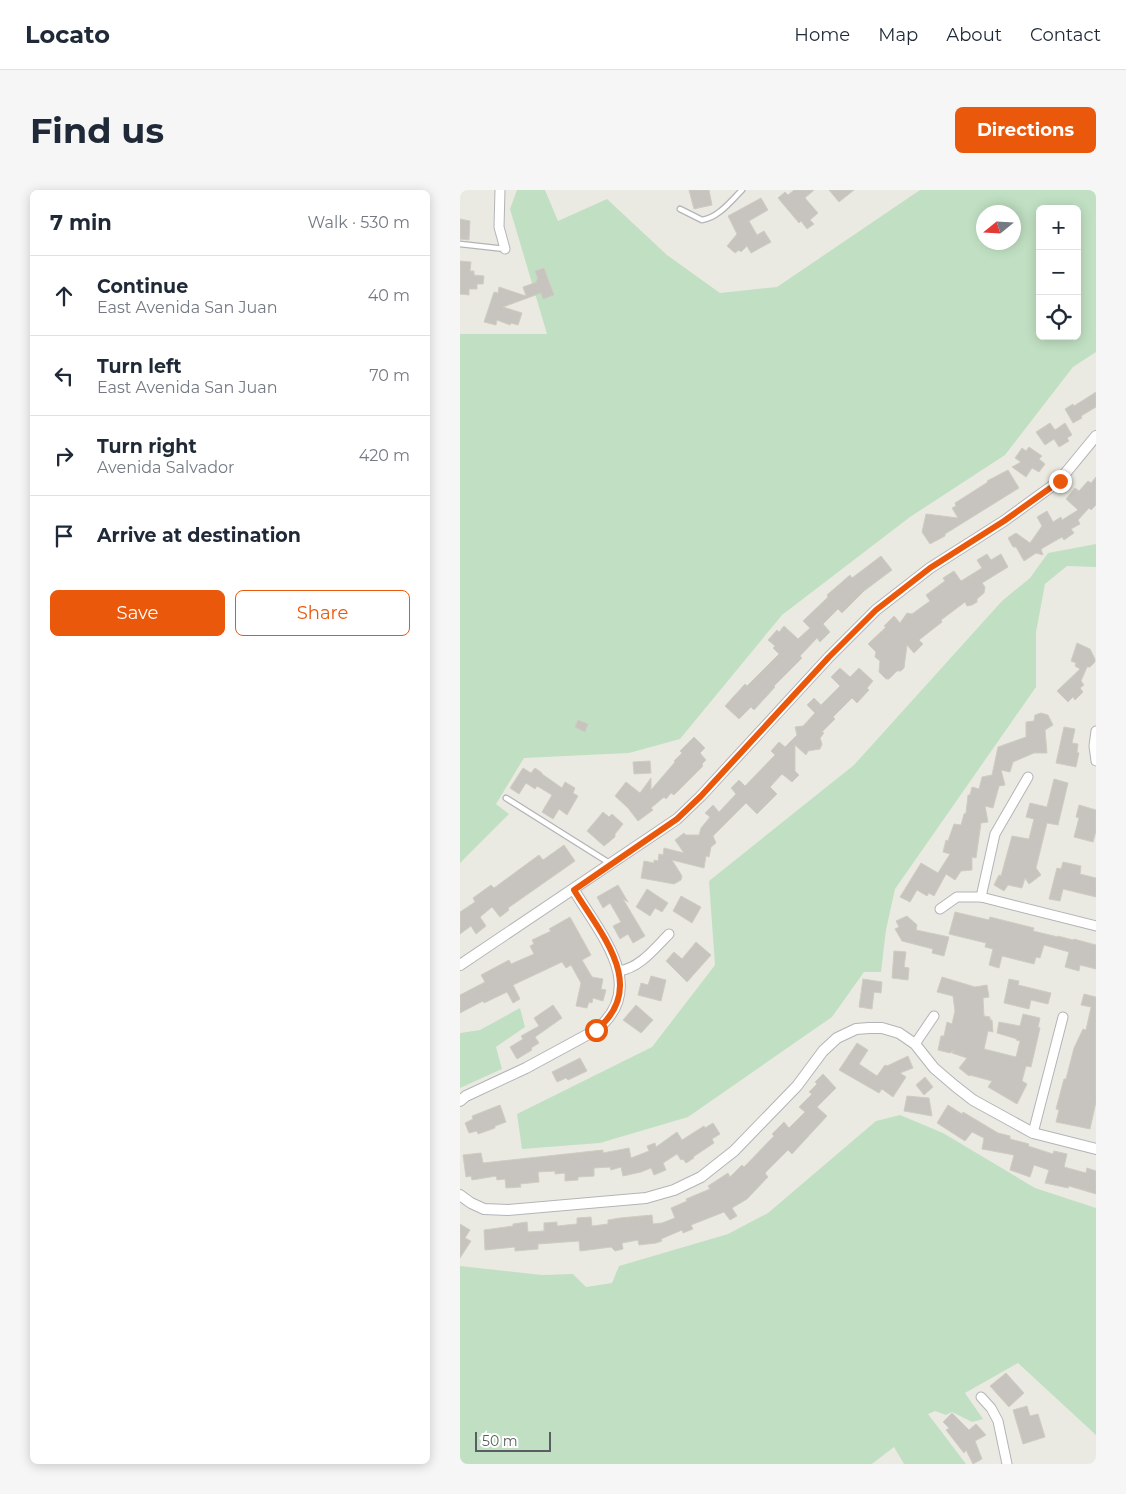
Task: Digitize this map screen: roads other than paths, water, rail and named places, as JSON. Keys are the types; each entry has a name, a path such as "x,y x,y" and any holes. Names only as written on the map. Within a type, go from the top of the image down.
{"street":[{"path":"500,190 499,227 505,249"},
{"path":"460,965 677,819 701,796 829,657 876,610 930,568 1004,521 1060,481 1096,436"},
{"path":"1096,732 1094,746 1096,761"},
{"path":"981,897 995,834 1028,777"},
{"path":"460,1101 466,1096 526,1068 596,1030 606,1022 616,1008 621,983 615,958 574,890"},
{"path":"940,909 957,897 981,897 1096,926"},
{"path":"619,971 628,970 641,961 669,934"},
{"path":"915,1044 934,1016"},
{"path":"1033,1133 1063,1017"},
{"path":"460,1195 484,1209 508,1210 646,1198 674,1190 701,1177 734,1151 797,1086 823,1051 837,1038 856,1030 882,1028 899,1033 915,1044 934,1068 974,1100 1033,1133 1096,1150"},
{"path":"981,1397 991,1408 998,1421 1007,1464"}],"lane":[{"path":"680,209 702,220 706,220 712,217 742,190"},
{"path":"460,244 505,249"},
{"path":"506,798 612,864"}]}
